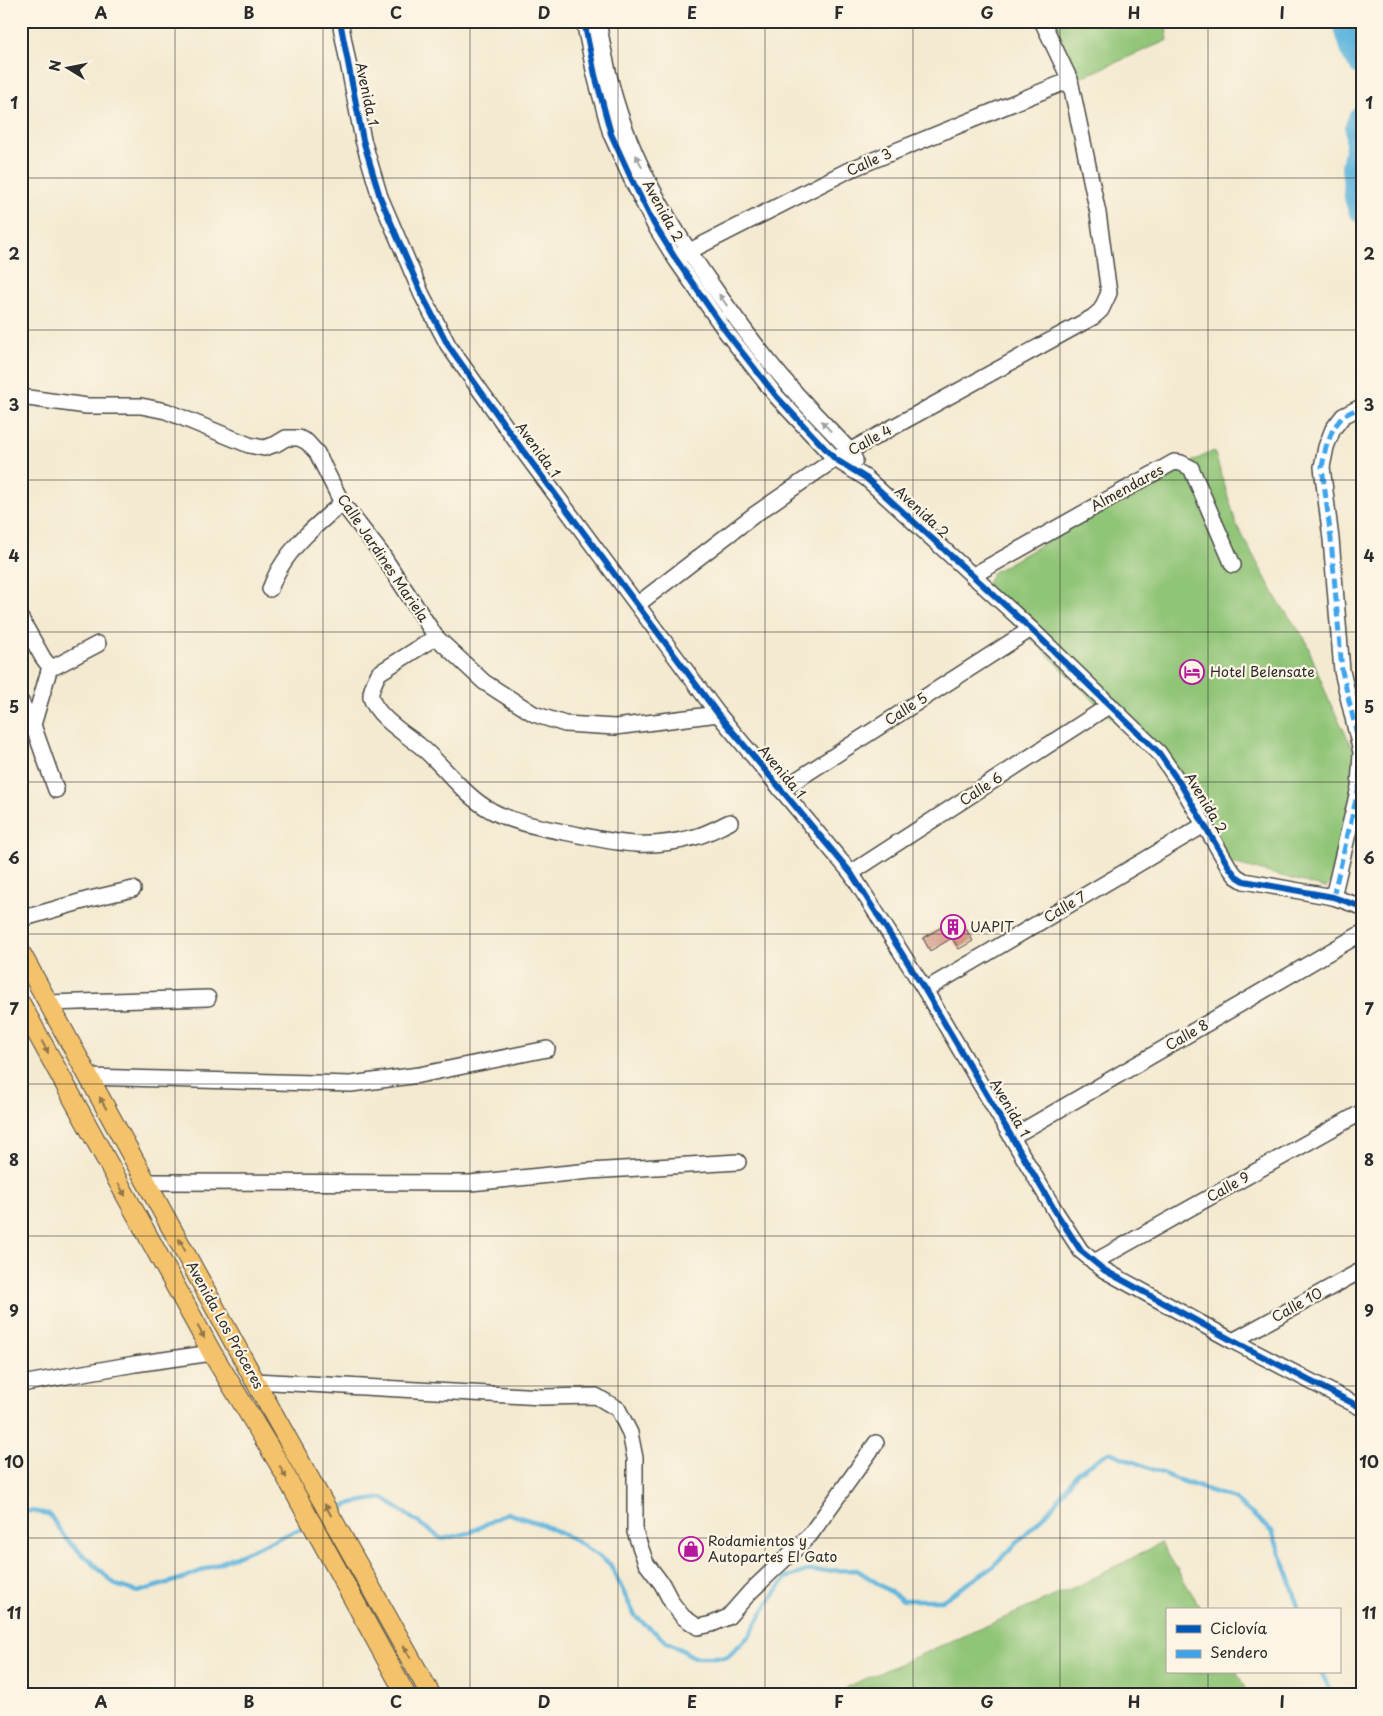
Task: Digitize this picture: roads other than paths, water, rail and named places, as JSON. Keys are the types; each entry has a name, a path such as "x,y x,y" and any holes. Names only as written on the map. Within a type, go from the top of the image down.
{"main road":[{"name":"Avenida Los Próceres","path":"21,953 431,1695"},
{"name":"Avenida Los Próceres","path":"21,1004 212,1353 278,1462 406,1695"}],"street":[{"name":"Avenida 1","path":"340,21 363,140 380,197 422,295 448,345 718,714 851,873 926,990 1057,1214 1081,1251 1104,1270 1233,1341 1362,1408"},
{"name":"Avenida 2","path":"584,21 595,76 611,134 638,193 682,255 727,333 777,397 835,459 866,478 1031,629 1159,753 1181,785 1236,876 1244,881 1333,897 1362,907"},
{"path":"598,21 604,57 616,103 634,149 682,255 785,381 850,451 866,478"},
{"path":"1042,21 1070,80"},
{"name":"Calle 4","path":"638,604 754,515 835,459 1094,317 1101,310 1109,293 1098,213 1070,80"},
{"name":"Calle 3","path":"682,255 849,170 1070,80"},
{"name":"Calle Jardines Mariela","path":"21,397 87,406 141,406 166,411 249,445 264,448 286,438 299,438 307,442 317,452 342,502 381,553 436,637 484,682 534,714 565,724 615,727 718,714"},
{"path":"1333,897 1359,787 1361,752 1342,671 1331,539 1322,467 1326,447 1333,429 1343,416 1357,410 1362,410"},
{"name":"Almendares","path":"972,576 1174,462 1191,468 1233,565"},
{"path":"270,589 280,568 292,552 313,528 342,502"},
{"path":"21,619 50,667"},
{"name":"Calle 5","path":"780,790 1031,629"},
{"path":"436,637 379,673 374,682 371,696 375,707 388,720 428,752 474,799 492,812 535,826 638,846 660,845 697,837 730,822"},
{"path":"50,667 56,666 98,644"},
{"path":"27,728 50,667"},
{"path":"21,702 27,728 56,790"},
{"name":"Calle 6","path":"851,873 1110,705"},
{"name":"Calle 7","path":"926,990 1204,825"},
{"path":"21,919 133,889"},
{"name":"Calle 8","path":"1012,1138 1362,933"},
{"path":"48,1003 208,998"},
{"path":"88,1077 351,1084 419,1075 547,1049"},
{"name":"Calle 9","path":"1094,1262 1362,1112"},
{"path":"147,1182 470,1183 590,1171 738,1162"},
{"name":"Calle 10","path":"1233,1341 1362,1270"},
{"path":"21,1384 212,1353"},
{"path":"256,1381 542,1397 596,1396 618,1410 630,1433 635,1458 635,1532 646,1564 662,1584 672,1603 683,1617 698,1627 712,1624 728,1617 750,1592 810,1535 876,1443"}],"waterway":[{"path":"1346,21 1356,53 1362,62"},
{"path":"1362,119 1359,127 1359,146 1355,167 1358,197 1362,209"},
{"path":"342,1508 352,1503 383,1498 442,1539 469,1533 507,1513 541,1524 573,1539 610,1564 635,1616 666,1641 694,1657 727,1657 749,1636 770,1600 786,1578 807,1571 857,1570 903,1600 943,1600 991,1568 1049,1511 1078,1472 1109,1452 1179,1480 1234,1499 1272,1531 1298,1608"},
{"path":"21,1512 31,1511 49,1514 66,1539 116,1585 138,1592 184,1578 300,1529"},
{"path":"1322,1674 1331,1691 1336,1695"}],"place":[{"name":"Hotel Belensate","path":"1192,672"},
{"name":"UAPIT","path":"953,927"},
{"name":"Rodamientos y Autopartes El Gato","path":"691,1549"}]}
